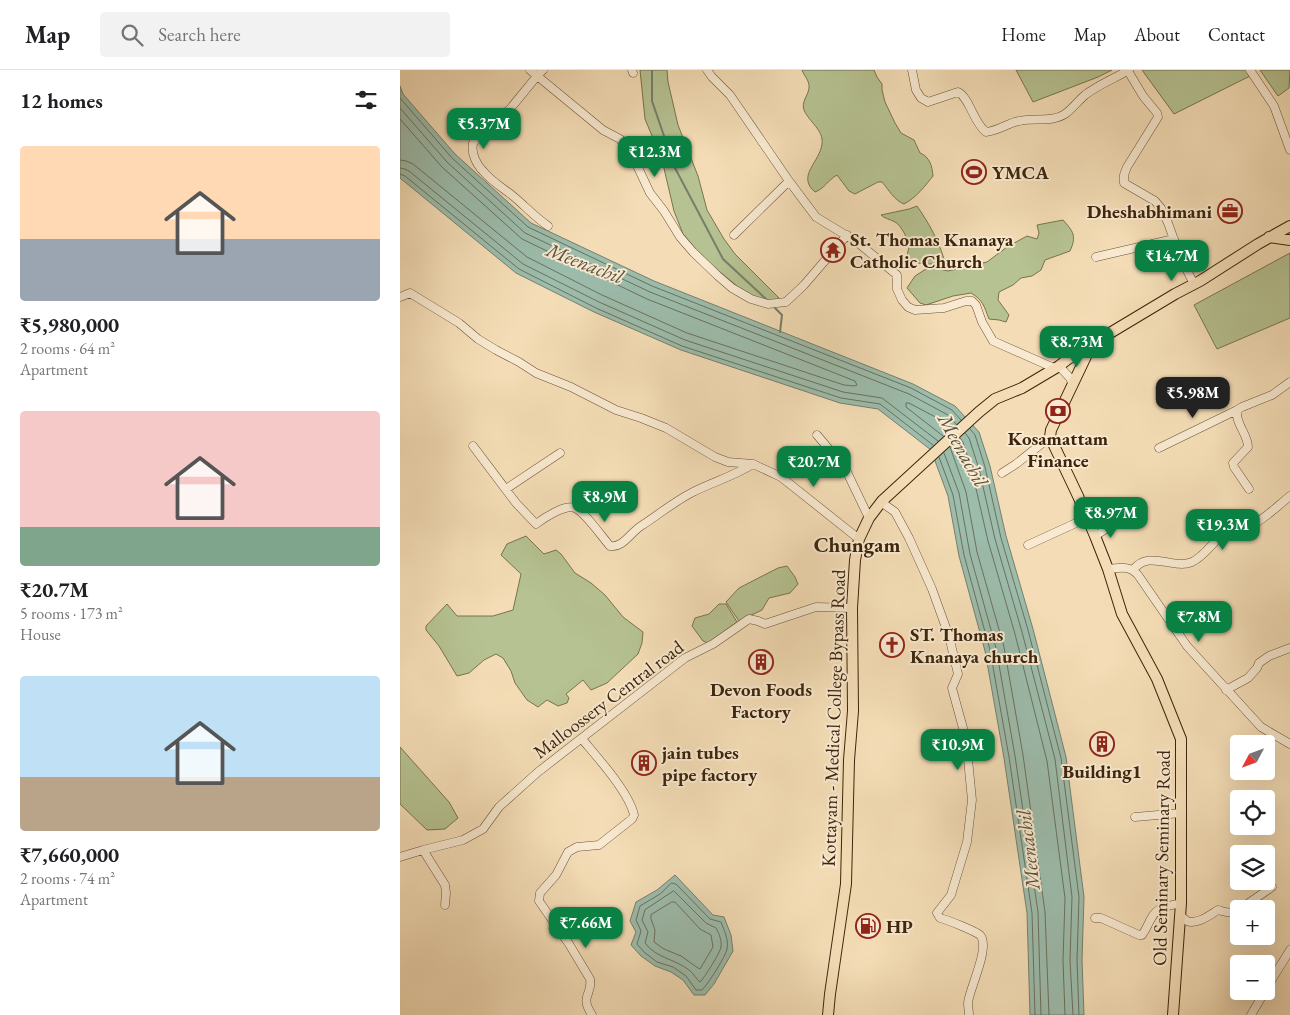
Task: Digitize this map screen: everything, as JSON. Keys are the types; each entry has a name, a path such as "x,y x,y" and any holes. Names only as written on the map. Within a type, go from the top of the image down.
{"main road":[{"name":"Kottayam - Medical College Bypass Road","path":"828,1015 846,884 849,760 853,711 852,608 854,560 859,539 868,518 882,502 995,399 1022,388 1068,359 1090,348 1110,333 1290,226"},
{"path":"1269,237 1290,240"},
{"path":"1050,437 1051,430 1090,348"},
{"name":"Old Seminary Seminary Road","path":"1050,437 1088,518 1108,569 1122,614 1157,679 1181,739 1181,903 1173,1015"}],"street":[{"path":"707,70 730,95 789,182 816,217 857,242 896,275 897,289 908,307 915,310 944,308 972,301 976,305 982,322 993,341 1056,367 1070,378 1073,386"},
{"path":"912,70 916,90 921,98 928,102 958,92 963,95 982,129 986,132 1018,121 1052,119 1065,114 1087,94 1128,70 1158,117 1127,167 1124,183 1155,201 1161,208 1181,259 1194,284"},
{"path":"1250,70 1274,106 1290,150"},
{"path":"548,226 536,218 482,171 474,157 472,148 473,143 510,109 537,72 603,130 620,139 633,157 650,193 664,211 680,238 732,288 751,299 768,304 786,302 804,285 847,235"},
{"path":"734,235 789,182"},
{"path":"1096,257 1174,239"},
{"path":"400,297 410,294 458,323 478,339 536,373 571,387 616,410 666,428 715,457 728,462 753,464 781,476 859,539"},
{"path":"1159,448 1242,407 1272,395 1290,382"},
{"path":"1237,410 1236,416 1248,442 1248,447 1233,463 1249,489"},
{"path":"817,435 844,468 868,518"},
{"path":"1002,473 1050,437"},
{"path":"473,446 536,524 556,512 572,508 577,509 610,546 616,547 635,530 679,500 694,491 738,473 753,464"},
{"path":"506,489 560,453"},
{"path":"1133,570 1144,562 1153,560 1174,564 1192,562 1231,529 1251,526 1290,496"},
{"path":"882,502 896,512 932,589 949,636 958,674 952,688 966,739 972,800 967,842 951,895 937,913 940,918 979,935 983,942 981,961 968,1002 969,1015"},
{"path":"1028,546 1088,518"},
{"path":"1095,536 1117,522"},
{"path":"1108,569 1127,568 1133,570 1187,646 1226,690 1261,727 1290,744"},
{"name":"Malloossery Central road","path":"400,857 463,840 483,830 499,807 538,772 584,741 685,658 713,644 749,619 765,624 816,607 852,608"},
{"path":"1226,690 1248,678 1257,668 1259,662 1290,648"},
{"path":"584,741 627,798 634,815 632,819 599,845 577,847 568,852 556,875 540,893 539,901 569,944 590,979 591,984 586,1000 587,1007 592,1015"},
{"path":"1135,817 1181,813"},
{"path":"423,850 445,885 445,905"},
{"path":"1252,900 1268,890"},
{"path":"1095,918 1101,918 1142,935 1151,917 1157,910 1161,907 1181,903"},
{"path":"1180,915 1187,921 1194,922 1218,910 1230,913"},
{"path":"1275,975 1290,950"},
{"path":"1251,1015 1260,1000"}],"green space":[{"path":"640,70 667,70 678,125 698,176 707,210 735,254 781,300 768,303 743,291 703,258 683,234 674,211 662,160 645,119"},
{"path":"802,70 874,70 882,84 885,102 901,133 914,140 920,153 928,159 931,165 933,176 917,195 904,204 894,197 882,182 878,182 855,194 849,191 837,175 815,192 810,186 808,175 820,151 822,139 819,130 804,110 803,104 809,85"},
{"path":"1016,70 1112,70 1033,102"},
{"path":"1142,70 1248,70 1252,75 1174,114"},
{"path":"1260,70 1290,70 1289,88 1278,96"},
{"path":"917,206 932,231 944,259 925,264 907,261 909,246 904,232 900,226 881,215"},
{"path":"1063,220 1073,234 1070,251 1045,260 1041,270 1032,276 1021,278 1013,285 999,292 998,300 1009,315 1006,322 989,319 981,301 971,293 953,296 926,305 920,303 907,288 915,276 926,269 948,271 987,262 1007,247 1027,236 1037,239 1039,233 1037,225"},
{"path":"1290,253 1290,318 1217,349 1194,305"},
{"path":"526,536 544,554 556,550 561,554 575,573 605,595 623,617 643,632 638,654 607,683 591,690 583,680 566,694 569,698 567,703 558,706 547,700 538,707 527,700 515,683 511,671 503,658 496,654 484,660 469,673 457,676 439,646 426,630 426,626 447,604 457,616 493,616 513,610 521,574 501,555 507,544"},
{"path":"787,566 798,584 790,593 769,598 762,610 739,621 726,602 739,588 778,568"},
{"path":"719,604 726,604 737,622 708,643 703,641 692,626 695,618 709,614"},
{"path":"400,747 449,802 458,818 445,829 427,830 400,804"}],"water":[{"name":"Meenachil","path":"400,86 403,94 455,154 531,223 654,281 913,384 955,406 979,432 990,466 1006,536 1033,629 1066,757 1084,897 1082,960 1084,1015 1030,1015 1027,913 1004,758 985,651 959,556 948,496 931,450 878,409 840,403 681,350 594,312 516,273 400,178"},
{"path":"675,875 713,915 724,917 731,935 733,951 714,984 705,995 694,995 683,980 671,972 655,966 641,956 631,945 636,932 630,921 636,902 657,890"}],"waterway":[{"path":"652,70 652,101 675,168 723,259 767,300"},
{"path":"772,305 782,315 780,332"}],"place":[{"name":"YMCA","path":"974,172"},
{"name":"Dheshabhimani","path":"1230,211"},
{"name":"St. Thomas Knanaya Catholic Church","path":"833,250"},
{"name":"Kosamattam Finance","path":"1058,411"},
{"name":"ST. Thomas Knanaya church","path":"892,645"},
{"name":"Devon Foods Factory","path":"761,662"},
{"name":"Building1","path":"1102,744"},
{"name":"jain tubes pipe factory","path":"644,763"},
{"name":"HP","path":"868,926"}],"district":[{"name":"Chungam","path":"857,545"}]}
